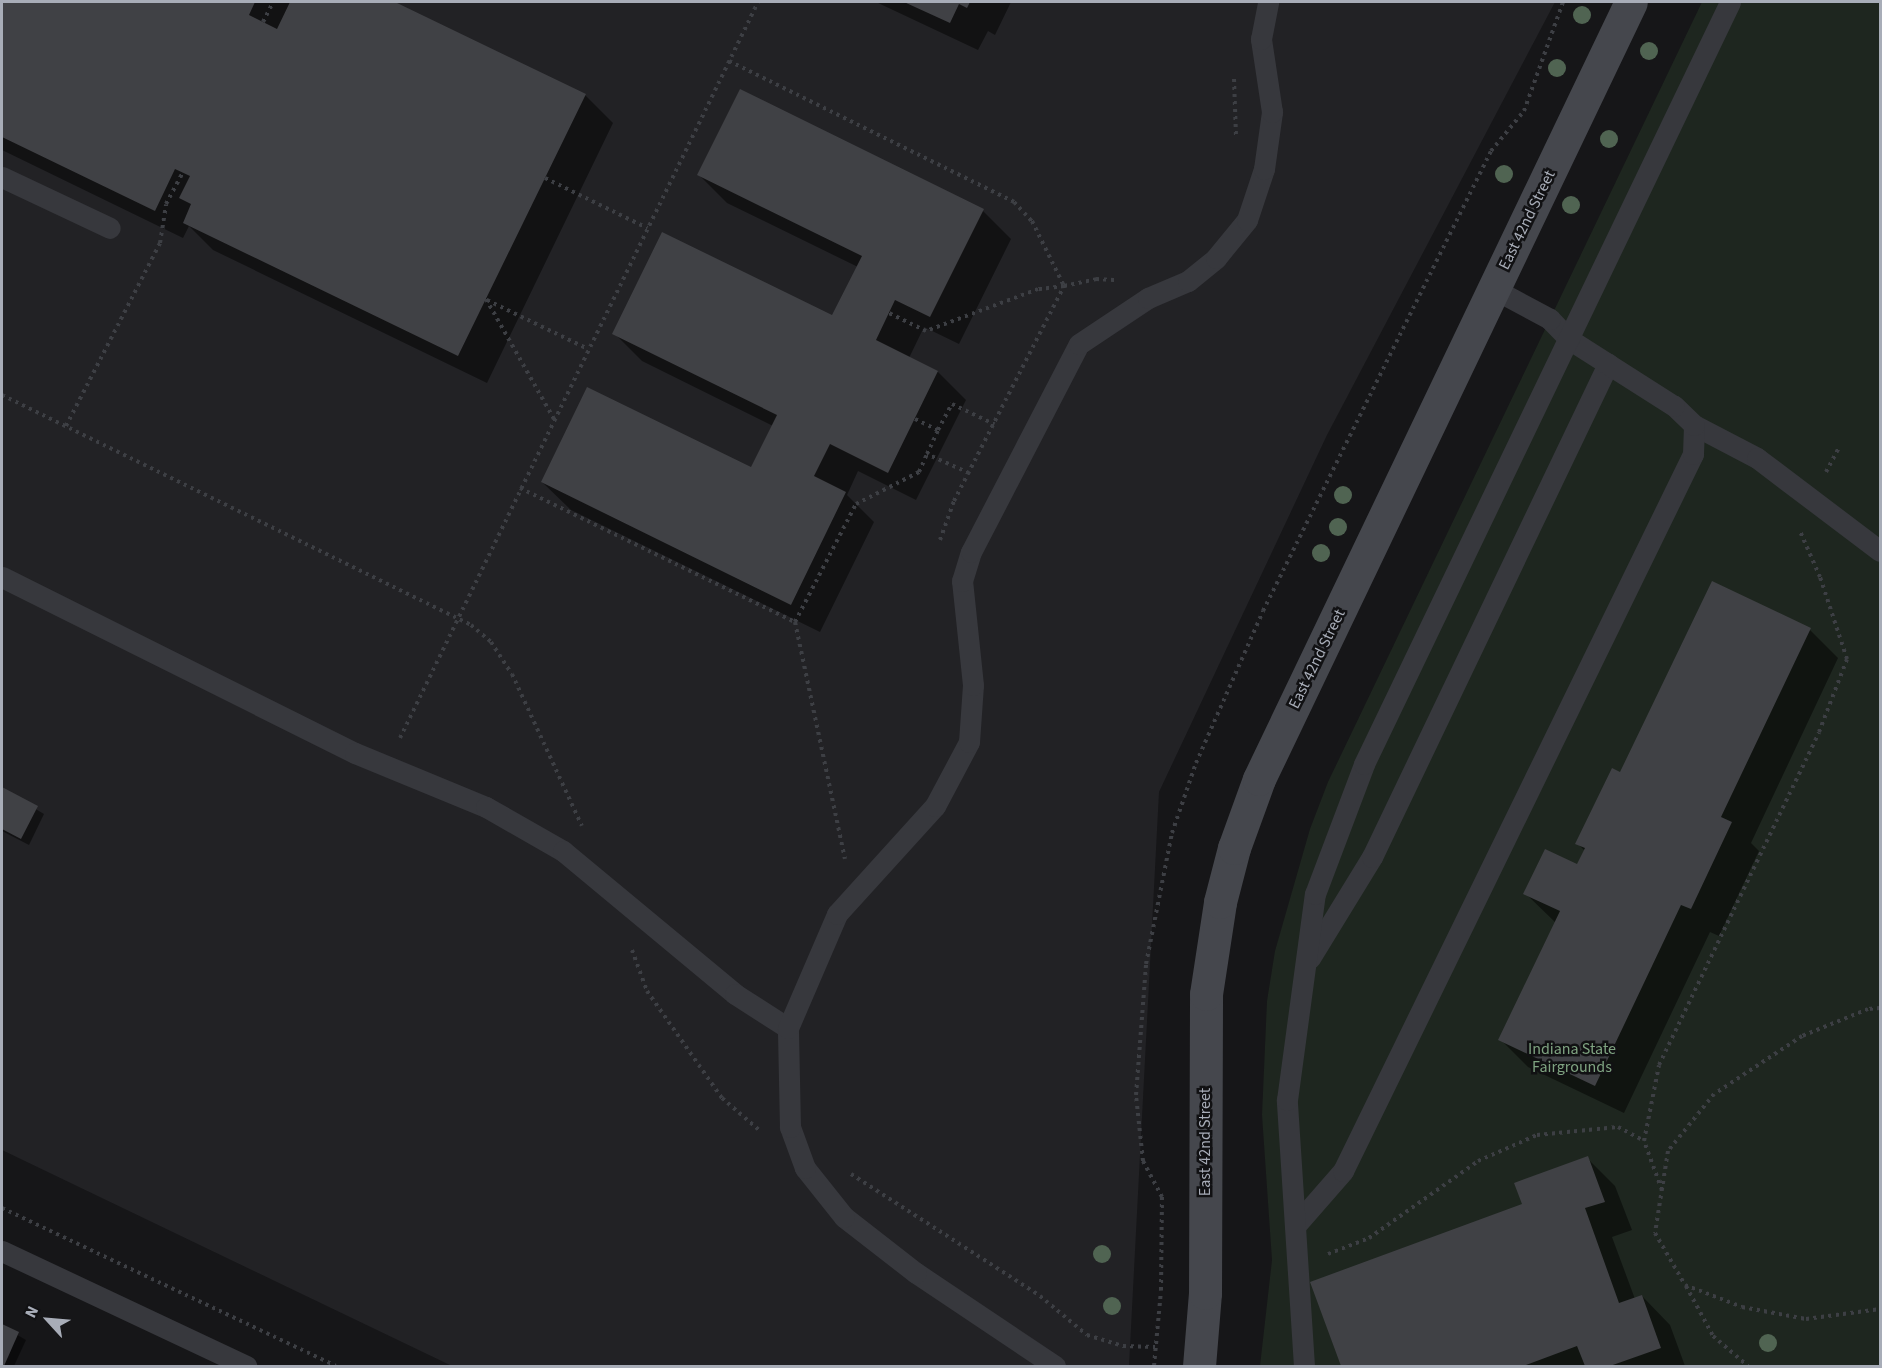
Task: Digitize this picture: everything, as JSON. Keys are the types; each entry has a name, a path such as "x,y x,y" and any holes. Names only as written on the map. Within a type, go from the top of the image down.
{"street":[{"name":"East 42nd Street","path":"1199,1366 1205,1293 1206,994 1220,902 1234,848 1259,778 1631,2"}],"lane":[{"path":"1054,1366 916,1273 853,1224 811,1176 790,1127 788,1028 837,914 935,807 969,742 973,685 963,581 971,552 1078,344 1148,298 1188,281 1216,258 1247,220 1264,169 1272,112 1261,39 1268,2"},
{"path":"1304,1366 1287,1100 1315,894 1364,764 1730,2"},
{"path":"2,177 111,228"},
{"path":"1494,289 1550,319 1569,339 1674,406 1694,426 1757,458 1881,551"},
{"path":"1305,966 1372,857 1608,364"},
{"path":"1295,1226 1343,1171 1694,454 1694,426"},
{"path":"2,577 386,766 486,807 563,850 735,994 788,1028"},
{"path":"2,1251 246,1366"}],"path":[{"path":"263,22 273,2"},
{"path":"386,766 758,2"},
{"path":"729,61 1014,202 1032,221 1064,286 1038,289 926,331 889,313"},
{"path":"66,426 160,243 166,204 183,172"},
{"path":"545,178 647,228"},
{"path":"554,419 486,299 588,349"},
{"path":"853,895 795,622 856,504 918,472 952,404 994,424"},
{"path":"915,419 938,430"},
{"path":"1662,1190 1644,1141 1659,1065 1819,732 1847,659 1820,577 1797,525 1838,449"},
{"path":"927,454 969,473"},
{"path":"520,488 795,622"},
{"path":"628,940 647,991 722,1098 768,1137"},
{"path":"1748,1366 1713,1336 1655,1233 1668,1151 1714,1094 1802,1036 1868,1009 1881,1008"},
{"path":"1318,1258 1369,1238 1478,1161 1537,1135 1618,1127 1644,1141"},
{"path":"2,1208 336,1366"},
{"path":"1685,1285 1742,1307 1806,1318 1881,1309"},
{"path":"1154,1366 1155,1347"}],"shaded area":[{"path":"2,2 1555,2 1327,435 1159,792 1129,1366 452,1366 2,1150"}],"green space":[{"name":"Indiana State Fairgrounds","path":"1702,2 1880,2 1880,1366 1260,1366 1272,1260 1262,1115 1267,1001 1275,951 1310,829 1328,782"}],"building":[{"path":"2,2 255,2 249,15 277,29 290,2 395,2 586,94 458,356 183,223 191,204 179,198 190,176 175,169 155,211 2,137"},
{"path":"904,2 970,2 967,8 959,4 950,23"},
{"path":"740,89 984,209 930,317 895,300 876,340 938,371 888,473 830,444 814,476 846,492 791,605 541,482 587,387 751,467 777,415 612,334 662,232 832,315 862,256 697,175"},
{"path":"1712,581 1811,628 1721,817 1732,822 1691,909 1681,905 1595,1086 1498,1040 1560,911 1523,894 1545,849 1577,864 1585,848 1575,844 1612,768 1620,772"},
{"path":"2,787 38,806 21,839 2,829"},
{"path":"1588,1156 1605,1202 1585,1208 1619,1303 1642,1295 1661,1348 1610,1366 1585,1366 1577,1346 1523,1366 1341,1366 1310,1282 1522,1204 1514,1183"},
{"path":"2,1324 19,1332 4,1366 2,1366"}]}
